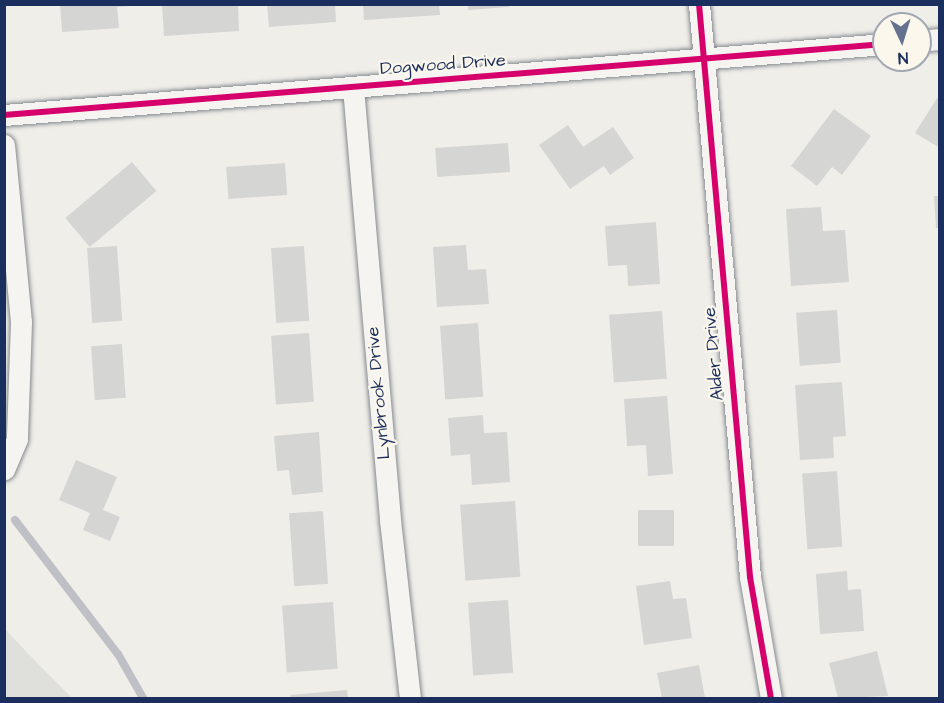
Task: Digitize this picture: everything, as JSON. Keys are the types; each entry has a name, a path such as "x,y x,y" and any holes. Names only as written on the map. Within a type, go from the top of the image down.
{"street":[{"name":"Alder Drive","path":"699,4 750,577 771,699"},
{"name":"Dogwood Drive","path":"4,115 872,45"},
{"name":"Lynbrook Drive","path":"353,87 390,519 410,699"},
{"path":"4,145 21,322 17,440 4,470"}],"shaded area":[{"path":"5,629 41,667 72,698 5,698"}],"building":[{"path":"60,4 131,4 131,6 117,7 119,28 62,32"},
{"path":"162,4 238,4 239,31 164,36"},
{"path":"267,4 335,4 336,22 269,27"},
{"path":"363,4 439,4 440,15 364,20"},
{"path":"468,4 509,4 509,7 468,10"},
{"path":"937,98 940,100 940,148 915,133"},
{"path":"834,109 871,136 842,175 832,167 817,186 791,166"},
{"path":"568,125 583,147 613,127 634,158 610,175 604,166 570,189 539,145"},
{"path":"508,143 510,172 437,177 435,148"},
{"path":"132,162 156,191 90,247 65,218"},
{"path":"285,163 287,195 228,199 226,167"},
{"path":"934,196 940,196 940,228 936,228"},
{"path":"821,207 823,231 845,230 849,282 791,286 786,209"},
{"path":"656,222 660,284 628,286 627,265 608,266 605,226"},
{"path":"466,245 468,270 486,269 489,304 437,307 433,247"},
{"path":"117,246 122,321 92,323 87,248"},
{"path":"304,246 309,321 276,323 271,248"},
{"path":"837,310 841,363 800,366 796,313"},
{"path":"662,311 667,379 614,383 609,315"},
{"path":"478,323 483,397 445,399 440,326"},
{"path":"309,333 314,402 276,404 271,336"},
{"path":"122,344 126,398 95,400 91,346"},
{"path":"842,382 846,436 833,437 834,458 800,460 795,385"},
{"path":"667,396 673,474 648,476 646,445 627,446 624,399"},
{"path":"483,415 484,433 507,432 510,482 472,485 470,454 451,456 448,418"},
{"path":"319,432 323,492 292,495 289,470 277,471 274,436"},
{"path":"76,460 117,477 103,510 120,517 110,541 83,530 90,513 59,500"},
{"path":"837,471 842,547 807,549 802,473"},
{"path":"515,501 520,577 465,581 460,505"},
{"path":"638,510 674,510 674,546 638,546"},
{"path":"323,511 328,584 294,586 289,513"},
{"path":"847,571 848,590 861,589 864,631 820,634 816,574"},
{"path":"670,581 673,599 686,598 692,638 644,645 636,586"},
{"path":"508,600 513,673 473,676 468,603"},
{"path":"333,602 338,669 287,672 282,606"},
{"path":"877,651 888,696 838,698 829,663"},
{"path":"699,665 705,698 662,698 657,673"},
{"path":"347,690 348,698 291,698 290,695"}],"waterway":[{"path":"15,520 118,654 143,698"}],"cycle path":[{"path":"699,4 750,577 771,698"},
{"path":"4,115 872,45"}]}
